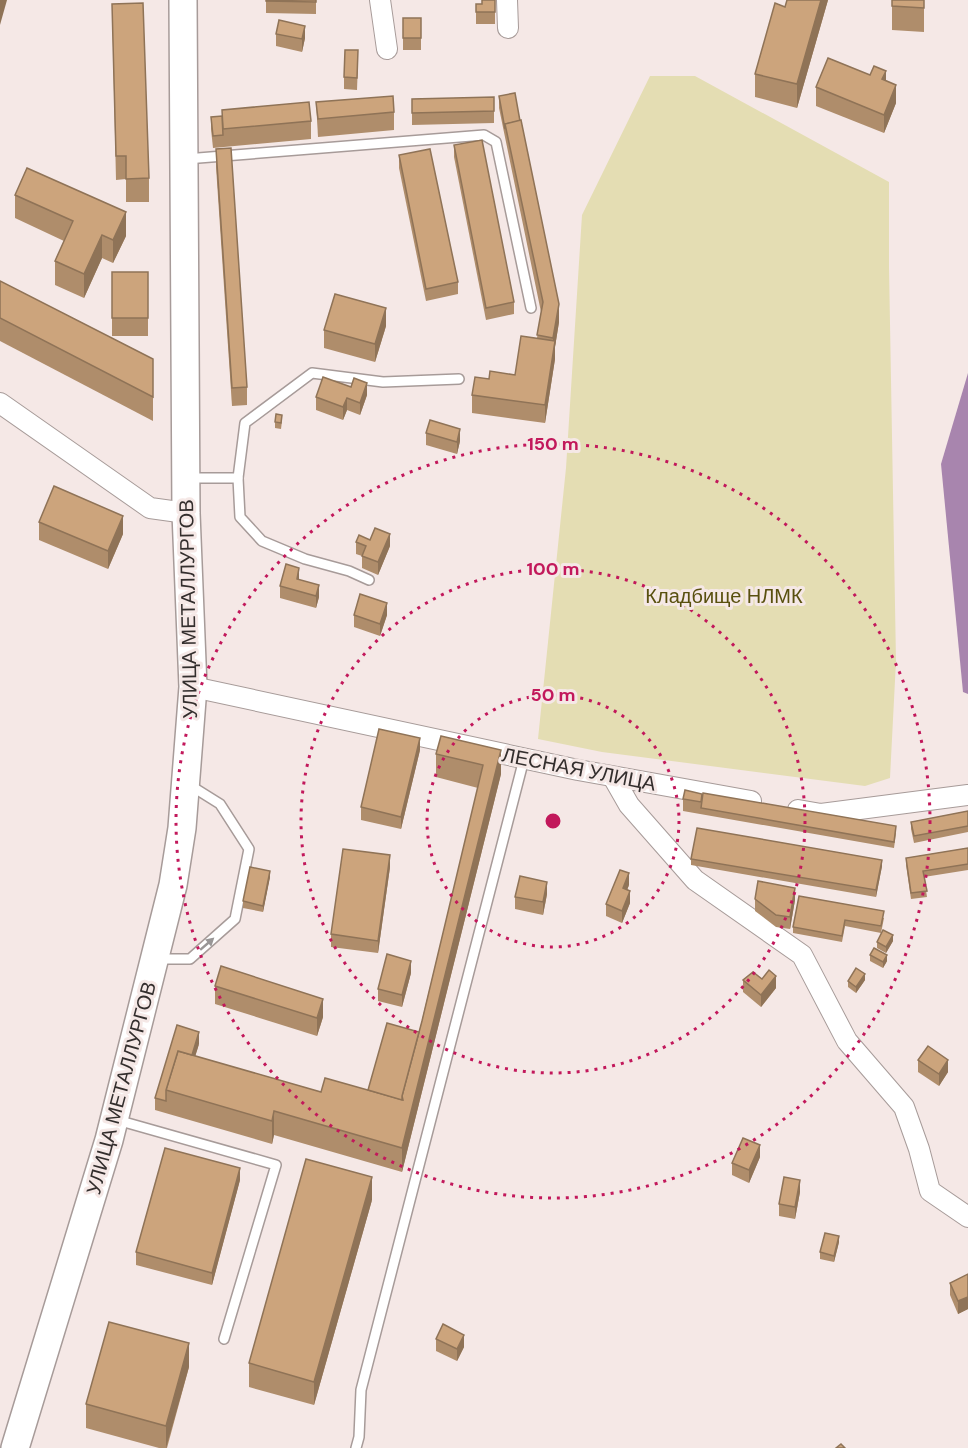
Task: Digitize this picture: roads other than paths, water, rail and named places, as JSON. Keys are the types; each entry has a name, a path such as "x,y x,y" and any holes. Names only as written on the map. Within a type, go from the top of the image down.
{"main road":[{"name":"УЛИЦА МЕТАЛЛУРГОВ","path":"15,1448 114,1119 173,885 182,828 193,687 186,513 183,0"}],"street":[{"path":"380,0 387,49"},
{"path":"507,0 508,28"},
{"path":"0,403 150,508 186,513"},
{"name":"ЛЕСНАЯ УЛИЦА","path":"193,687 612,777 821,814 968,795"},
{"path":"612,777 629,805 695,880 802,955 847,1041 904,1107 919,1149 930,1191 968,1217"}],"lane":[{"path":"183,159 484,135 496,141 531,308"},
{"path":"369,580 349,571 305,559 262,541 240,517 238,478 245,423 312,373 383,382 459,379"},
{"path":"186,478 238,478"},
{"path":"356,1448 359,1437 361,1390 524,759"},
{"path":"155,960 190,959 236,919 249,849 220,804 185,782"},
{"path":"114,1119 276,1165 224,1339"}],"park label":[{"name":"Кладбище НЛМК","path":"724,596"}]}
